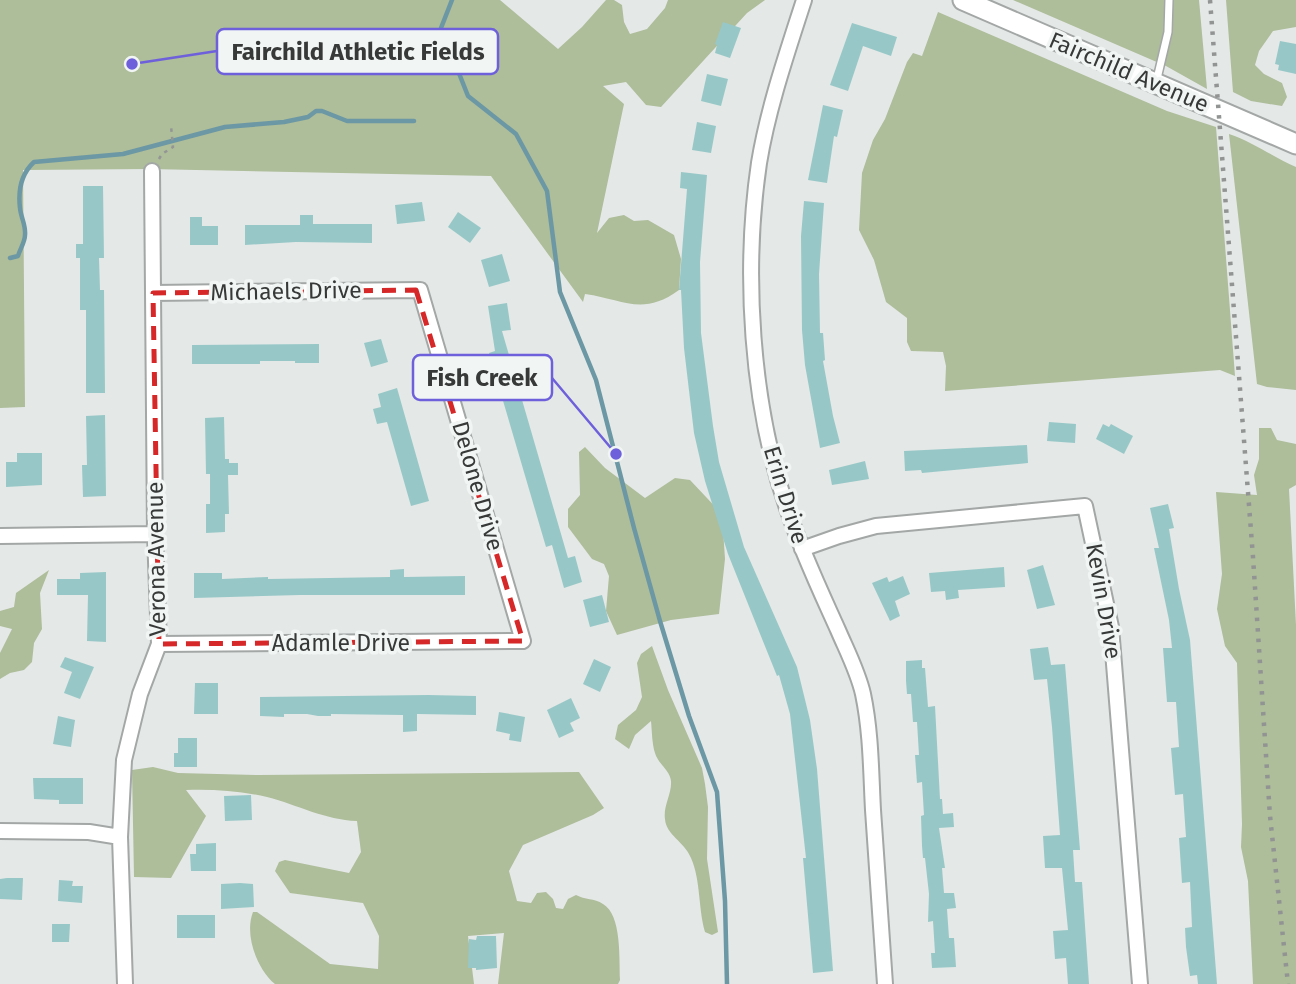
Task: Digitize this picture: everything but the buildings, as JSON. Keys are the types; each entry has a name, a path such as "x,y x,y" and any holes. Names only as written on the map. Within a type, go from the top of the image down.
{"main road":[{"name":"Fairchild Avenue","path":"963,0 1296,144"}],"street":[{"name":"Erin Drive","path":"804,0 781,72 760,163 751,293 760,390 770,449 786,508 849,653 862,692 869,750 885,984"},
{"name":"Verona Avenue","path":"125,984 120,837 124,760 140,694 159,644 155,534 152,171"},
{"name":"Michaels Drive","path":"153,293 420,290"},
{"name":"Delone Drive","path":"420,290 523,641"},
{"name":"Kevin Drive","path":"802,549 876,526 1085,506 1111,627 1140,984"},
{"path":"0,536 155,534"},
{"name":"Adamle Drive","path":"159,644 523,641"},
{"path":"0,831 89,832 120,837"}],"lane":[{"path":"1155,84 1168,32 1169,0"}],"path":[{"path":"152,171 162,154 173,147 171,125"}],"highlighted area":[{"path":"416,290 523,641 159,644 153,293"}],"green space":[{"path":"0,0 500,0 558,49 606,0 614,0 622,5 624,22 630,34 647,29 665,8 668,0 765,0 747,13 661,107 646,105 626,82 603,86 624,104 597,233 609,218 624,215 634,221 648,220 674,235 681,259 679,290 666,298 654,303 632,304 585,294 583,302 491,176 149,169 23,170 25,407 0,408"},
{"path":"1013,0 1199,0 1207,89 1166,66"},
{"path":"1226,0 1296,0 1296,27 1273,31 1259,51 1255,65 1264,74 1282,83 1287,97 1282,106 1251,101 1233,92"},
{"path":"938,12 1167,111 1216,127 1235,376 1220,370 945,391 946,366 943,352 911,351 907,342 907,318 886,302 874,260 859,230 862,173 873,140 885,119 907,62 913,53 922,56"},
{"path":"1229,134 1296,167 1296,390 1257,384"},
{"path":"1259,428 1271,428 1277,440 1296,444 1296,485 1289,489 1296,625 1296,984 1253,984 1248,881 1241,847 1237,663 1225,646 1217,609 1222,574 1216,492 1257,495 1254,475 1259,459"},
{"path":"585,447 605,468 645,498 675,478 690,480 722,514 725,559 719,614 671,620 617,635 606,611 609,576 604,564 592,559 568,527 568,509 580,495 579,452"},
{"path":"49,570 40,593 42,629 34,643 32,662 24,670 10,673 0,679 0,653 12,629 0,626 0,611 14,607 16,593"},
{"path":"652,646 702,768 708,807 707,859 718,932 712,935 705,932 691,858 666,825 665,809 671,781 655,753 651,721 635,735 629,749 615,739 618,725 636,710 642,697 637,663 641,654"},
{"path":"153,767 178,773 259,775 579,772 604,808 523,845 509,871 517,901 531,903 537,893 546,892 553,899 556,908 563,909 568,899 576,895 603,904 614,918 620,980 618,984 498,984 504,933 468,936 474,984 275,984 263,970 254,951 250,931 253,912 257,912 330,964 378,969 379,936 363,903 290,893 275,871 279,862 285,860 349,873 361,852 357,821 323,815 257,795 186,790 206,816 171,878 134,877 132,770"}],"waterway":[{"path":"452,0 441,28 468,96 516,134 547,191 560,292 596,380 660,621 689,716 717,792 725,901 727,984"},
{"path":"10,258 18,256 24,240 20,189 23,177 34,162 123,154 225,127 284,122 308,117 316,111 347,121 414,121"}],"railway":[{"path":"1210,0 1270,816 1288,984"}],"place":[{"name":"Fairchild Athletic Fields","path":"132,64"},
{"name":"Fish Creek","path":"616,454"}]}
